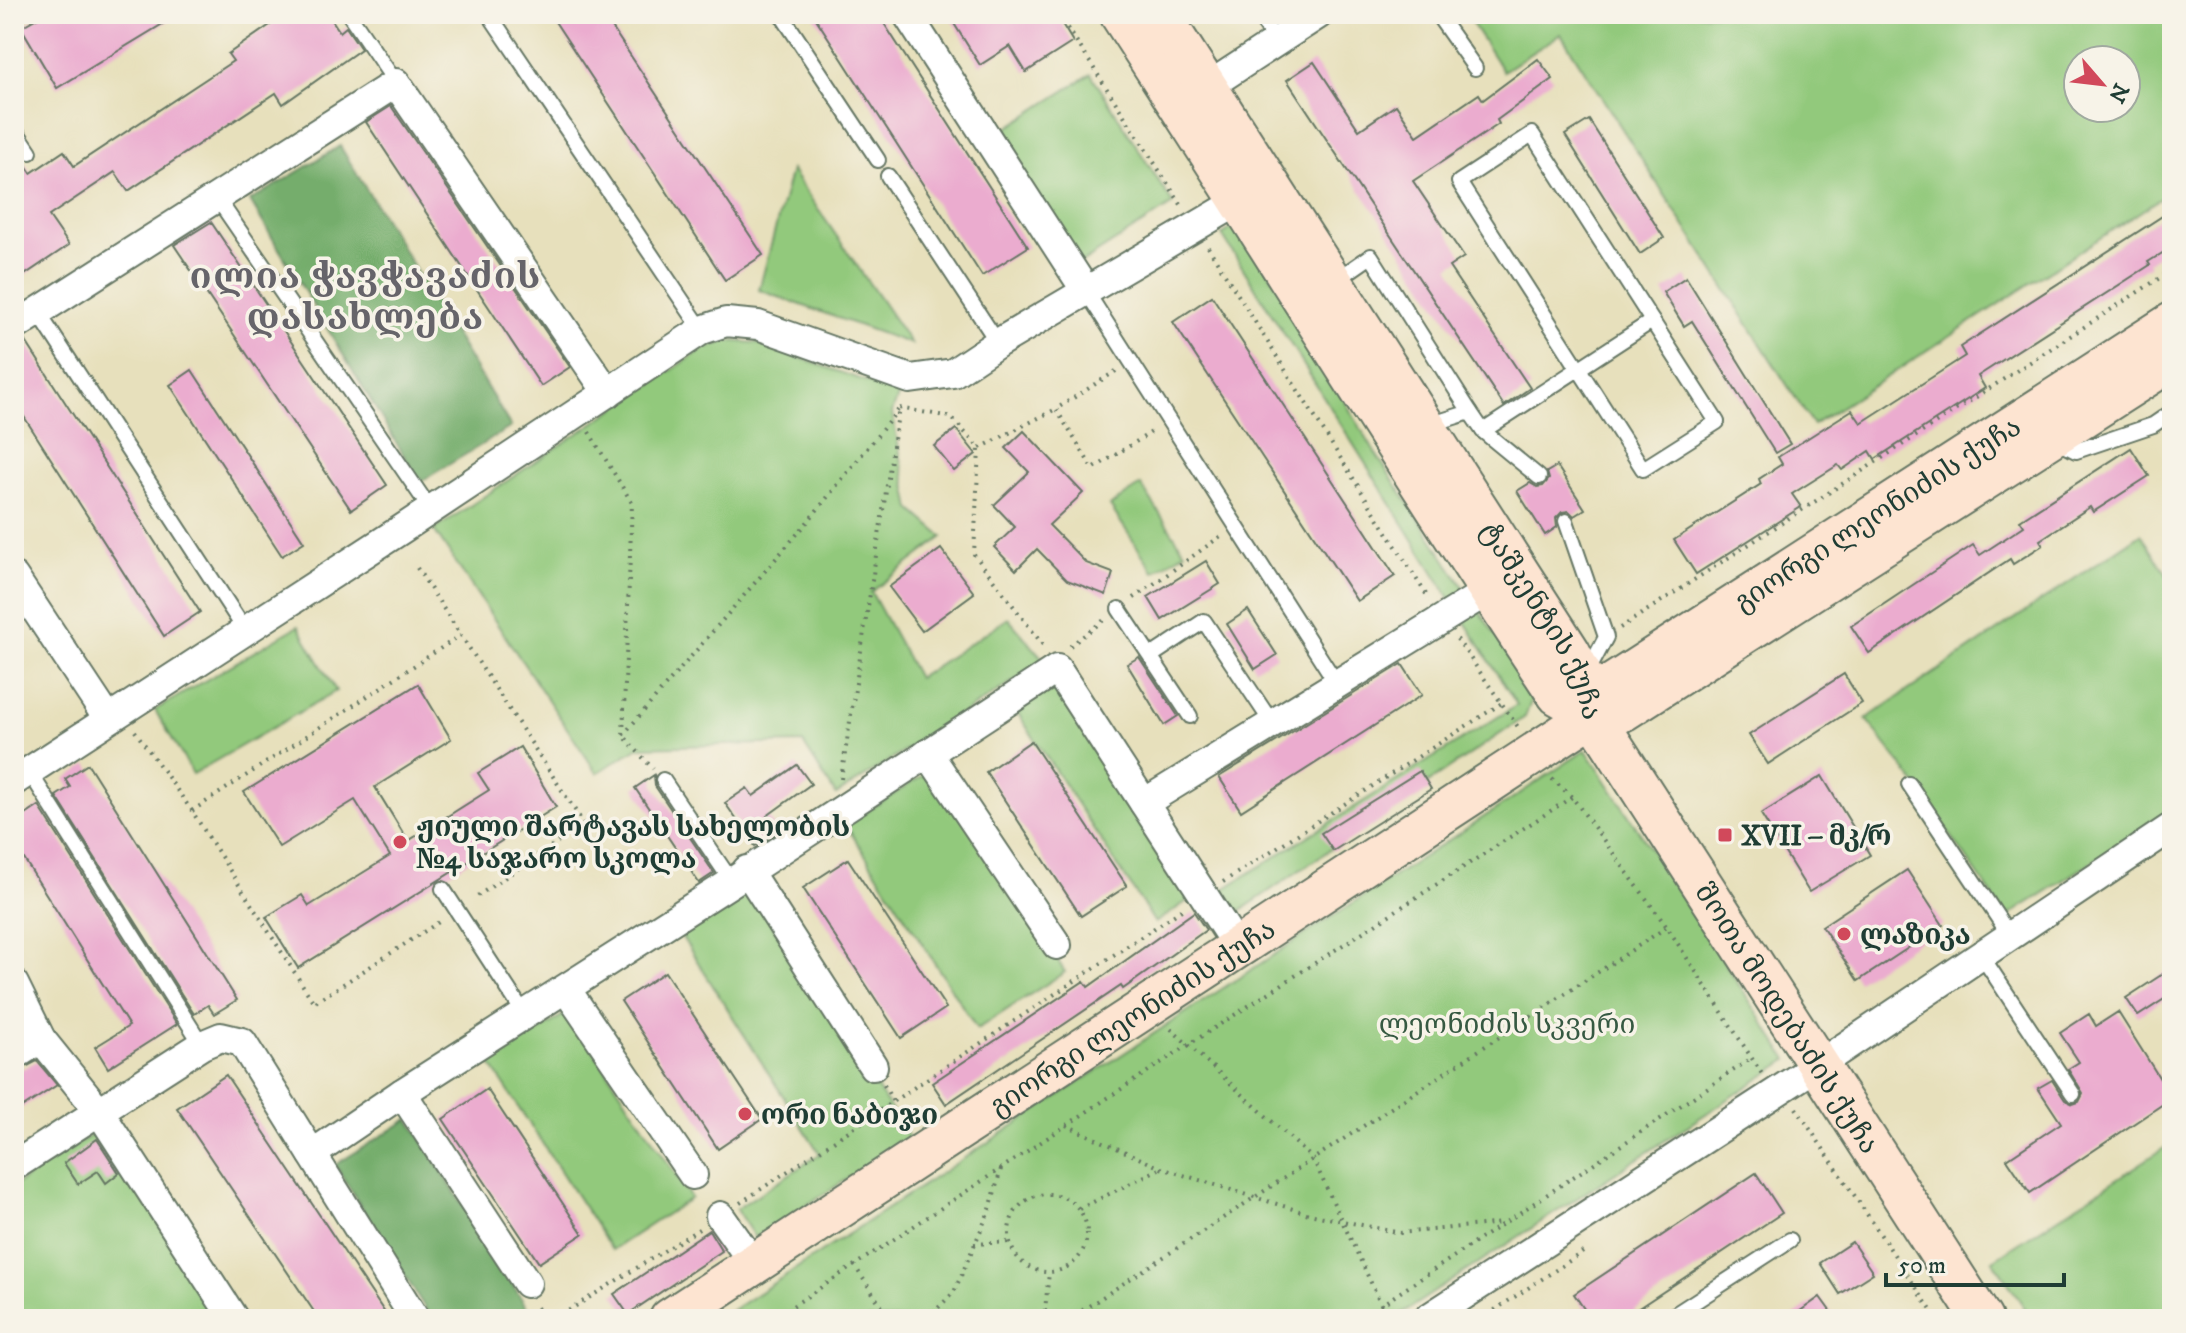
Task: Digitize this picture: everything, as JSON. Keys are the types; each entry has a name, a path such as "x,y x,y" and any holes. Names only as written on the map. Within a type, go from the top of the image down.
{"main road":[{"name":"ტაშკენტის ქუჩა","path":"1120,14 1241,200 1393,444 1558,695 1588,697 1570,652 1160,14"},
{"name":"გიორგი ლეონიძის ქუჩა","path":"670,1319 1528,758 1588,697 1623,711 2040,426 2172,323"},
{"name":"გიორგი ლეონიძის ქუჩა","path":"2040,426 2172,360"},
{"name":"შოთა მოდებაძის ქუჩა","path":"1588,697 1818,1065 1982,1319"}],"street":[{"path":"907,14 1086,291"},
{"path":"1207,87 1319,14"},
{"path":"14,327 396,83 608,393"},
{"path":"21,776 702,330 726,322 758,325 910,379 953,373 998,343 1241,200"},
{"path":"14,577 108,719"},
{"path":"1144,803 1488,591"},
{"path":"312,1154 928,753 1055,664 1238,948"},
{"path":"928,753 1057,945"},
{"path":"1427,1319 1818,1065 2172,827"},
{"path":"739,876 873,1066"},
{"path":"14,984 41,1039 99,1111 234,1319"},
{"path":"566,989 693,1175"},
{"path":"14,1166 202,1045 221,1037 242,1042 415,1319"},
{"path":"14,1056 41,1039"},
{"path":"402,1093 527,1283"},
{"path":"720,1216 754,1264"}],"lane":[{"path":"349,14 396,83"},
{"path":"489,14 702,330"},
{"path":"781,14 878,160"},
{"path":"1257,14 1277,41"},
{"path":"1437,14 1475,68"},
{"path":"14,128 30,152"},
{"path":"1532,134 1652,321 1717,422 1643,469 1459,182 1532,134"},
{"path":"888,176 998,343"},
{"path":"217,198 431,510"},
{"path":"1333,283 1371,256 1483,431 1539,477"},
{"path":"1086,291 1337,684"},
{"path":"38,312 245,630"},
{"path":"1483,431 1652,321"},
{"path":"1425,426 1470,412"},
{"path":"2040,426 2076,451 2153,425 2172,412"},
{"path":"1566,521 1606,637 1588,697"},
{"path":"1119,609 1190,716"},
{"path":"1151,656 1204,621 1272,723"},
{"path":"21,776 202,1045"},
{"path":"663,780 739,876"},
{"path":"1909,784 2010,936"},
{"path":"443,889 525,1015"},
{"path":"1981,955 2073,1094"},
{"path":"1668,1319 1790,1240"}],"path":[{"path":"1059,14 1442,619 1517,723 1528,758 1572,797 1667,927 1774,1093 1797,1109 1937,1319"},
{"path":"1606,637 2172,270"},
{"path":"979,448 1056,409 1131,361"},
{"path":"623,735 805,525 899,408"},
{"path":"899,408 951,417 979,448 974,554 1055,664 1119,609 1236,526"},
{"path":"836,813 899,408"},
{"path":"1056,409 1093,469 1169,421"},
{"path":"578,413 632,503 623,735 663,780"},
{"path":"108,719 131,727 192,811 314,1003 584,824 417,568"},
{"path":"192,811 461,635"},
{"path":"555,1319 720,1216 1203,895 1503,703"},
{"path":"773,1319 1188,1045 1572,797"},
{"path":"1069,1319 1667,927"},
{"path":"1147,1007 1313,1159 1388,1319"},
{"path":"1360,1319 1752,1058"},
{"path":"1066,1125 1161,1168 1254,1198 1342,1221 1400,1233 1504,1223"},
{"path":"927,1319 954,1292 990,1209 1001,1168"},
{"path":"1079,1209 1161,1168"},
{"path":"1059,1195 1079,1209 1087,1231 1081,1255 1062,1270 1049,1273 1035,1271 1015,1254 1009,1228 1021,1204 1032,1197 1059,1195"},
{"path":"974,1244 1010,1242"},
{"path":"854,1265 890,1319"},
{"path":"1044,1319 1049,1273"}],"green space":[{"path":"1466,14 2172,14 2172,191 1813,425 1561,34 1503,71"},
{"path":"1091,74 1173,204 1078,265 996,135"},
{"path":"340,146 511,427 420,482 250,201"},
{"path":"791,170 911,344 759,290"},
{"path":"1240,222 1374,451 1534,694 1525,717 1237,913 1224,889 1517,705 1222,235"},
{"path":"728,341 758,343 899,393 892,413 911,509 943,537 871,592 918,678 1008,618 1045,661 836,795 803,743 639,747 597,773 434,530 705,348"},
{"path":"1141,485 1185,552 1154,572 1110,506"},
{"path":"2141,534 2169,578 2172,576 2172,810 2007,917 1912,779 1866,719"},
{"path":"298,626 336,691 193,774 155,710"},
{"path":"1055,682 1195,896 1155,923 1015,709"},
{"name":"ლეონიძის სკვერი","path":"1586,750 1788,1060 1393,1319 719,1319"},
{"path":"933,769 1065,972 977,1029 846,825"},
{"path":"749,889 910,1139 755,1238 736,1209 820,1154 680,934"},
{"path":"568,1012 691,1198 612,1250 490,1063"},
{"path":"409,1119 534,1319 432,1319 335,1165"},
{"path":"101,1129 226,1319 14,1319 14,1186"},
{"path":"2172,1143 2172,1319 2032,1319 1993,1260"}],"building":[{"path":"44,14 179,14 57,88 21,27"},
{"path":"286,14 328,14 340,32 346,27 361,49 283,104 276,93 128,191 115,172 49,216 69,245 14,282 14,147 31,173 64,151 74,166 233,61 228,54"},
{"path":"550,14 603,14 763,255 725,280"},
{"path":"813,14 878,14 1028,247 982,276"},
{"path":"948,14 1056,14 1073,42 1026,72 1010,46 980,65"},
{"path":"1538,59 1553,79 1497,120 1499,124 1413,181 1464,257 1449,267 1530,388 1504,406 1287,80 1314,62 1359,130 1396,105 1417,136 1479,94 1483,100"},
{"path":"391,106 570,367 541,386 366,122"},
{"path":"1589,120 1664,238 1640,254 1565,135"},
{"path":"2164,215 2172,229 2172,247 2148,262 2150,265 1978,376 1985,388 1875,459 1870,451 1842,470 1838,465 1792,494 1801,507 1696,574 1674,540 1761,484 1759,479 1782,464 1778,457 1852,410 1861,423 1965,356 1960,347"},
{"path":"211,222 387,485 351,510 174,245"},
{"path":"1686,277 1790,444 1775,453 1692,321 1684,326 1663,292"},
{"path":"1212,296 1395,576 1357,601 1173,322"},
{"path":"25,340 200,612 164,636 14,401 14,344"},
{"path":"192,370 304,542 282,556 170,385"},
{"path":"956,429 976,454 954,471 934,446"},
{"path":"1024,431 1083,493 1049,525 1086,563 1113,573 1106,595 1067,580 1037,549 1016,570 994,547 1015,527 994,505 1029,472 1006,448"},
{"path":"2131,448 2149,476 2093,512 2090,507 2040,540 2043,545 2013,564 2010,559 1869,653 1851,626 1973,545 1980,555 2024,526 2020,520"},
{"path":"1557,466 1585,509 1574,516 1569,511 1562,512 1556,518 1557,527 1545,535 1517,491 1530,483 1543,486 1549,479 1547,472"},
{"path":"941,549 974,593 922,631 889,587"},
{"path":"1206,561 1220,584 1162,620 1148,597"},
{"path":"1248,610 1277,655 1255,669 1227,624"},
{"path":"1139,657 1178,716 1164,725 1127,664"},
{"path":"1402,664 1422,695 1241,811 1219,777"},
{"path":"1844,674 1862,703 1768,764 1749,735"},
{"path":"418,684 451,739 375,787 408,841 489,790 478,773 520,747 556,807 298,968 266,917 302,895 309,906 390,856 355,800 279,847 244,792"},
{"path":"1031,741 1127,886 1081,916 986,772"},
{"path":"88,764 237,1000 214,1014 208,1005 194,1014 56,796 70,787 65,779"},
{"path":"797,765 811,784 767,816 778,832 755,846 725,803 747,788 753,796"},
{"path":"1420,771 1431,789 1333,851 1321,833"},
{"path":"654,775 655,786 714,873 699,883 635,788"},
{"path":"1822,776 1870,855 1809,892 1761,814"},
{"path":"39,806 177,1024 108,1068 95,1047 129,1026 14,843 14,823"},
{"path":"848,859 946,1008 901,1038 803,888"},
{"path":"1907,870 1943,925 1858,981 1822,926"},
{"path":"1194,912 1206,930 1123,989 1121,986 946,1104 932,1083 1084,981 1088,987"},
{"path":"2172,968 2172,994 2138,1016 2126,998"},
{"path":"665,972 762,1119 718,1149 621,1001"},
{"path":"2118,1012 2172,1098 2030,1193 2007,1159 2061,1123 2038,1088 2052,1080 2065,1100 2073,1104 2079,1102 2083,1094 2068,1069 2079,1062 2060,1033 2089,1014 2096,1026"},
{"path":"37,1061 57,1085 14,1113 14,1073"},
{"path":"226,1075 389,1319 319,1319 177,1108"},
{"path":"487,1089 583,1234 539,1263 443,1119"},
{"path":"97,1139 119,1173 106,1183 98,1171 78,1184 64,1163"},
{"path":"1756,1173 1782,1213 1622,1319 1591,1319 1574,1294"},
{"path":"709,1230 722,1251 628,1314 614,1294"},
{"path":"1852,1242 1873,1273 1840,1294 1820,1263"},
{"path":"1820,1297 1836,1319 1789,1319"}],"place":[{"name":"XVII – მკ/რ","path":"1725,835"},
{"name":"ჟიული შარტავას სახელობის №4 საჯარო სკოლა","path":"400,842"},
{"name":"ლაზიკა","path":"1844,934"},
{"name":"ორი ნაბიჯი","path":"745,1114"}],"district":[{"name":"ილია ჭავჭავაძის დასახლება","path":"366,296"}]}
